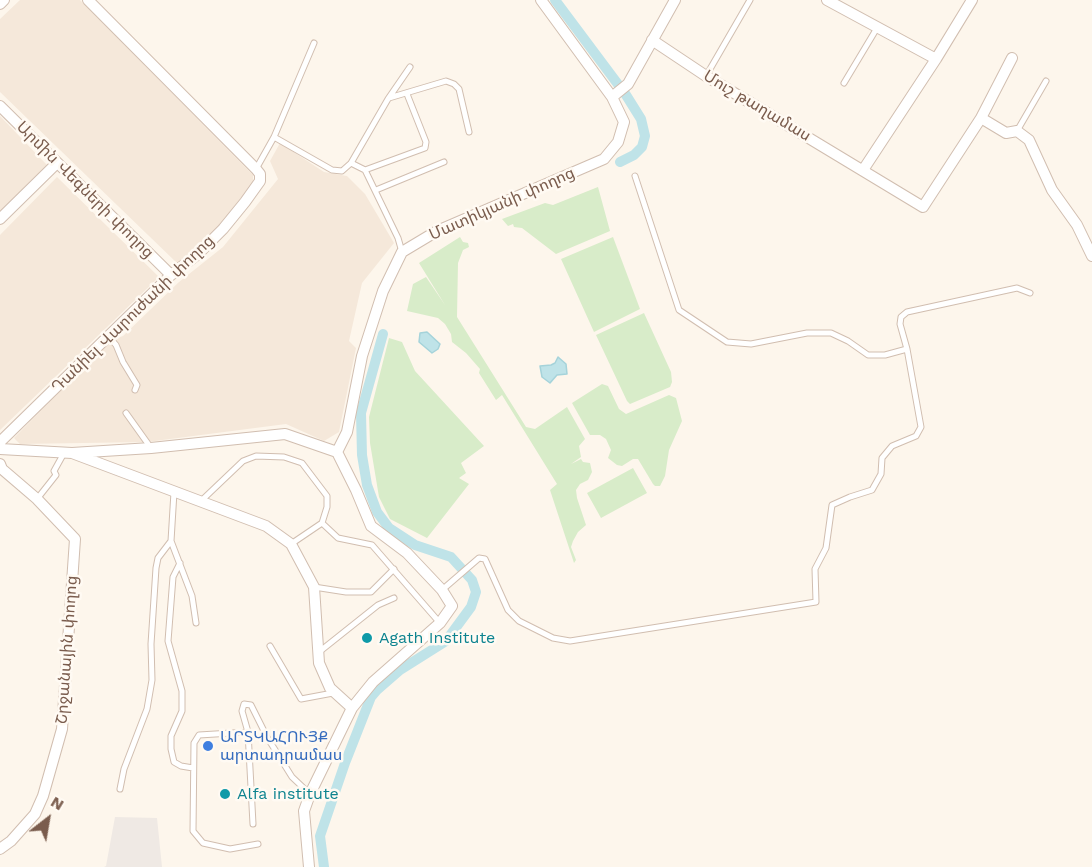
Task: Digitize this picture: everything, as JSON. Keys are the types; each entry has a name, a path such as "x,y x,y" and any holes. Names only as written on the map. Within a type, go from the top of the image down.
{"street":[{"path":"0,4 4,0"},
{"path":"88,0 256,170"},
{"name":"Մատիկյանի փողոց","path":"402,252 437,231 604,159 618,142 624,122 612,97 541,0"},
{"path":"612,97 628,84 674,0"},
{"path":"827,0 936,59"},
{"path":"863,170 936,59 971,0"},
{"name":"Մուշ թաղամաս","path":"652,40 923,207 981,118 1012,58"},
{"name":"Արմին Վեգների փողոց","path":"0,106 171,275"},
{"path":"981,118 1006,133 1017,131 1029,140 1052,190 1077,225 1092,256"},
{"path":"0,219 57,163"},
{"name":"Դանիել Վարուժանի փողոց","path":"0,442 171,275 198,254 223,229 260,181 260,174 256,170"},
{"path":"337,452 347,432 362,356 383,291 402,252"},
{"path":"0,448 68,452 151,448 285,434 337,452 371,526 407,553 442,590 452,606 440,622 373,682 352,708 310,794 304,811 309,867"},
{"path":"68,452 266,526 291,544 314,587 319,663 330,688 352,708"},
{"name":"Շրջանային փողոց","path":"0,464 2,469 37,499 75,539 62,729 43,796 35,814 11,841 0,849"}],"lane":[{"path":"706,75 750,0"},
{"path":"844,83 877,28"},
{"path":"256,170 274,137 314,43"},
{"path":"274,137 332,170 342,171 351,162 388,99 410,67"},
{"path":"388,99 446,81 454,84 459,89 469,132"},
{"path":"1017,131 1046,81"},
{"path":"365,170 424,147 426,142 407,94"},
{"path":"351,162 365,170 398,238 402,252"},
{"path":"376,190 444,162"},
{"path":"635,176 679,310 727,342 751,344 807,333 831,333 848,341 868,355 885,355 907,349"},
{"path":"442,590 479,558 485,559 508,610 519,621 553,638 570,641 816,602 816,569 826,548 832,506 872,490 881,474 882,458 892,447 916,436 921,427 907,349 900,324 901,317 907,312 1017,288 1030,293"},
{"path":"108,336 116,345 137,385 135,390"},
{"path":"126,413 151,448"},
{"path":"37,499 56,475 54,471 68,452"},
{"path":"201,501 243,461 256,456 284,457 302,463 327,496 327,507 322,523 291,544"},
{"path":"174,491 171,541 192,596 196,623"},
{"path":"322,523 338,538 372,545 440,622"},
{"path":"120,789 124,769 147,709 152,680 156,568 158,558 171,541"},
{"path":"180,563 173,577 168,641 182,691 182,711 171,736 171,749 174,762 193,768"},
{"path":"314,587 346,592 371,592 394,569"},
{"path":"319,652 378,605 394,598"},
{"path":"270,646 301,699 335,692"},
{"path":"253,824 248,732 242,711 244,704 251,705 267,737 292,777 310,794"},
{"path":"248,732 199,735 194,743 193,831 203,843 230,849 258,844"}],"shaded area":[{"path":"20,0 80,0 253,175 253,182 216,230 178,264 0,92 0,19"},
{"path":"0,116 47,165 0,211"},
{"path":"280,143 324,172 347,176 365,194 394,243 362,283 349,341 356,348 339,432 324,441 286,424 147,442 20,444 14,438 108,342 123,336 179,282 223,247 278,179 270,161"},
{"path":"57,177 159,277 0,430 0,235"},
{"path":"115,817 157,818 162,867 104,867"}],"green space":[{"path":"598,187 610,231 556,254 522,228 514,227 513,224 508,226 502,219 545,203 553,205"},
{"path":"460,237 463,242 468,243 469,247 463,250 458,263 457,317 526,427 535,429 567,407 585,439 579,446 581,457 571,464 581,459 583,462 590,463 592,472 588,480 580,484 576,490 586,525 578,532 571,547 576,560 574,563 550,490 557,484 502,395 496,400 479,373 480,369 452,342 451,334 445,324 438,318 407,311 413,284 426,277 445,305 419,263"},
{"path":"613,237 640,309 594,332 561,259"},
{"path":"644,313 671,372 672,382 670,387 630,404 596,335"},
{"path":"389,338 402,342 415,371 484,446 461,463 466,473 459,478 469,484 427,538 390,519 379,497 370,443 369,417"},
{"path":"602,384 608,386 619,409 626,414 669,395 676,398 682,421 669,450 665,476 660,486 653,484 638,459 633,459 622,466 617,465 608,458 611,450 606,439 600,435 590,435 572,403"},
{"path":"633,468 647,493 601,518 587,493"}],"water":[{"path":"427,332 440,344 438,349 432,353 419,342 420,333"},
{"path":"558,357 566,364 567,374 557,375 550,383 542,377 540,366 555,363"}],"waterway":[{"path":"555,0 626,95 641,119 645,136 642,147 634,155 620,162"},
{"path":"324,867 320,836 371,697 400,670 446,641 471,607 476,592 472,580 451,557 415,545 389,528 377,512 367,485 362,455 361,413 383,334"}],"place":[{"name":"Agath Institute","path":"367,638"},
{"name":"ԱՐՏԿԱՀՈՒՅՔ արտադրամաս","path":"208,746"},
{"name":"Alfa institute","path":"225,794"}]}
